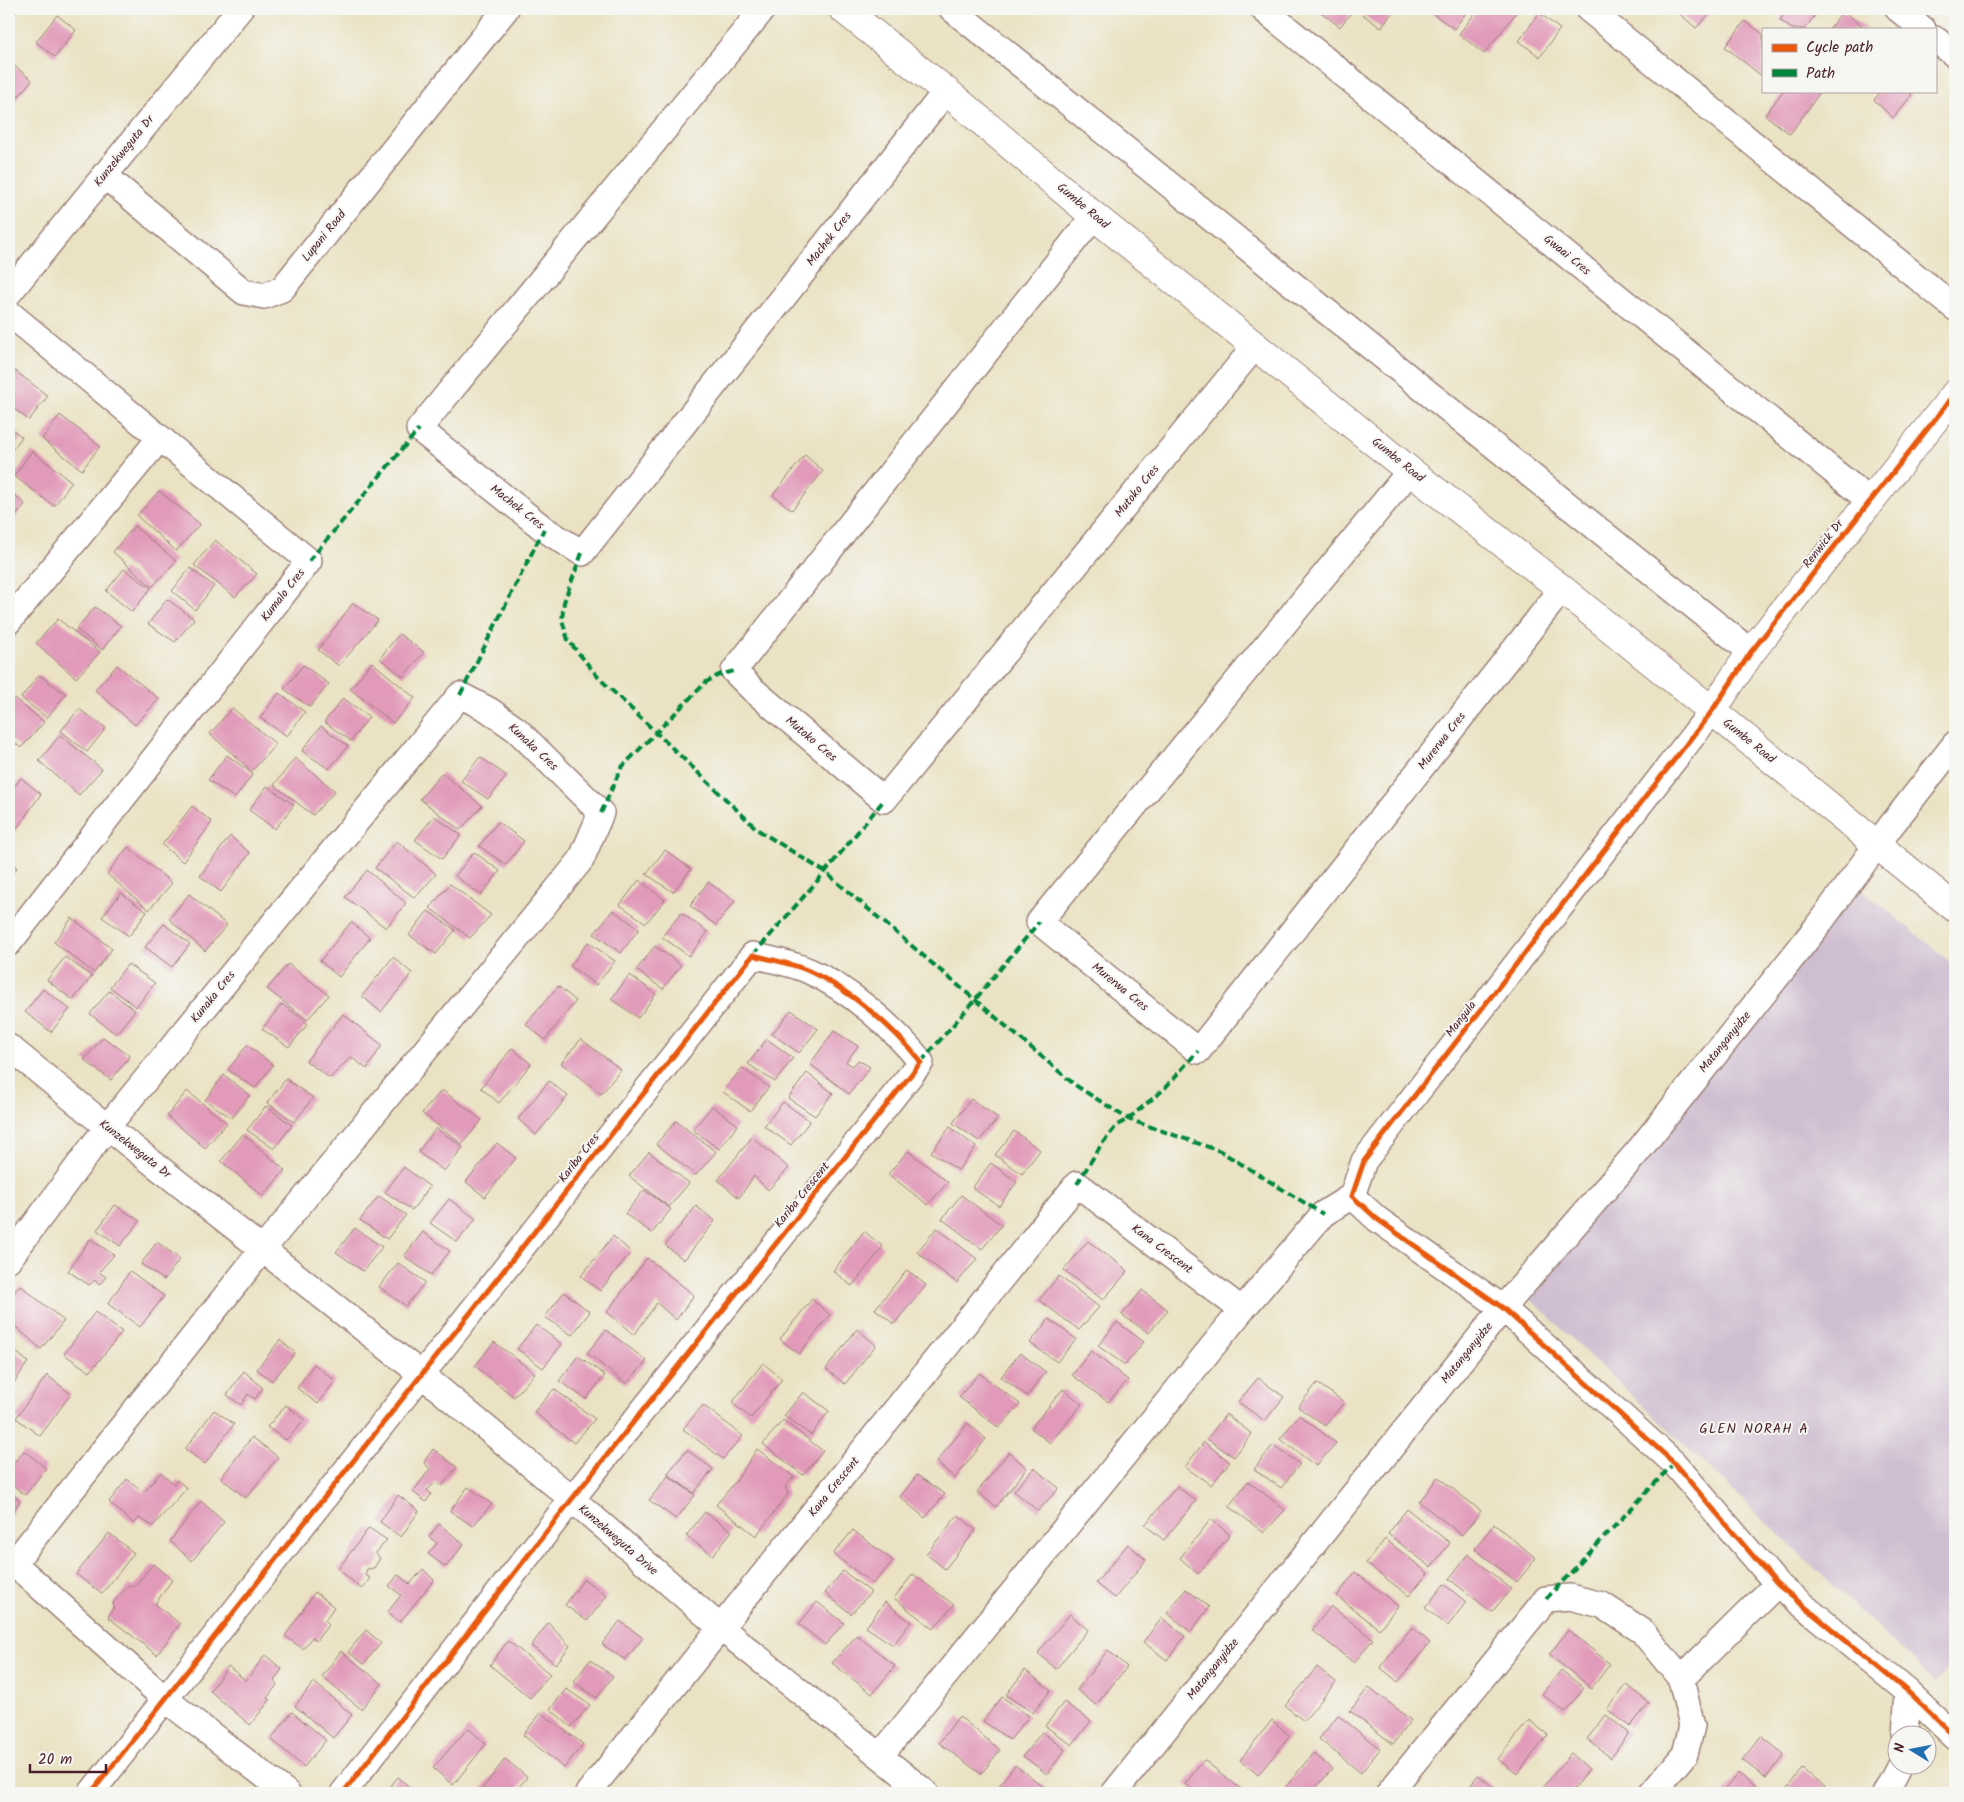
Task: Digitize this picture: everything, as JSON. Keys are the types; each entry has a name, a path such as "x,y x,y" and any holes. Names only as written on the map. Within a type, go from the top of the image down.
{"street":[{"name":"Kunzekweguta Dr","path":"9,293 240,9"},
{"name":"Lupani Road","path":"104,174 244,292 264,296 282,289 506,9"},
{"name":"Machek Cres","path":"763,9 419,429 544,529 582,554 946,91"},
{"name":"Gumbe Road","path":"843,9 946,91 1094,216 1410,471 1562,589 1955,908"},
{"path":"952,9 1751,652"},
{"name":"Gwaai Cres","path":"1263,9 1870,501"},
{"path":"1588,9 1955,308"},
{"path":"1898,9 1922,28"},
{"path":"1936,40 1955,55"},
{"name":"Mutoko Cres","path":"1094,216 734,670 752,689 884,800 1256,345"},
{"path":"9,313 160,438 9,622"},
{"name":"Renwick Dr","path":"1712,711 1751,652 1955,394"},
{"name":"Kumalo Cres","path":"9,943 309,561 160,438"},
{"name":"Murerwa Cres","path":"1410,471 1039,922 1198,1051 1562,589"},
{"name":"Kunaka Cres","path":"107,1127 460,696 489,710 517,730 601,813 581,860 263,1249"},
{"name":"Mangula","path":"1352,1196 1364,1161 1712,711"},
{"name":"Matanganyidze","path":"1114,1793 1503,1308 1640,1150 1816,928 1877,844 1955,744"},
{"name":"Kariba Cres","path":"91,1793 753,954"},
{"name":"Kariba Crescent","path":"572,1499 921,1062 899,1038 858,1000 808,970 753,954"},
{"name":"Kunzekweguta Dr","path":"9,1047 107,1127 263,1249"},
{"path":"9,1259 107,1127"},
{"name":"Kana Crescent","path":"721,1628 1077,1184 1242,1310"},
{"path":"880,1756 1242,1310 1323,1214 1352,1196 1377,1219 1503,1308 1674,1463 1777,1584 1908,1692 1955,1737"},
{"path":"263,1249 11,1564 165,1698 287,1793"},
{"name":"Kunzekweguta Drive","path":"263,1249 421,1374 572,1499 721,1628 926,1793"},
{"path":"343,1793 572,1499"},
{"path":"1681,1679 1777,1584"},
{"path":"1389,1793 1546,1599 1570,1597 1602,1605 1642,1631 1681,1679 1692,1726 1685,1754 1652,1793"},
{"path":"588,1793 721,1628"},
{"path":"1906,1724 1908,1692"},
{"path":"1885,1793 1895,1774"}],"shaded area":[{"path":"1859,887 1955,966 1955,1661 1936,1683 1528,1297"}],"building":[{"path":"9,9 19,9 9,22"},
{"path":"1317,9 1354,9 1340,27"},
{"path":"1364,9 1395,9 1381,28 1361,13"},
{"path":"1429,9 1469,9 1454,29"},
{"path":"1478,9 1519,9 1484,54 1459,34"},
{"path":"1674,9 1714,9 1696,28"},
{"path":"1788,9 1810,9 1816,14 1806,28 1791,28 1780,20"},
{"path":"1843,11 1865,28 1830,28"},
{"path":"1539,13 1560,29 1540,57 1519,41"},
{"path":"57,15 76,30 55,57 36,42"},
{"path":"1745,21 1762,33 1762,76 1725,47"},
{"path":"12,64 32,80 10,107 9,69"},
{"path":"1782,92 1820,92 1790,134 1765,115"},
{"path":"1880,92 1909,92 1912,95 1893,118 1874,100"},
{"path":"9,366 48,396 29,420 9,405"},
{"path":"60,415 100,446 82,470 42,439"},
{"path":"9,427 22,437 9,454"},
{"path":"32,451 72,482 54,506 14,476"},
{"path":"805,455 823,471 792,510 773,495"},
{"path":"9,490 25,504 9,526"},
{"path":"159,491 200,524 176,551 137,516"},
{"path":"134,526 176,561 152,587 113,552"},
{"path":"215,540 257,574 235,597 194,565"},
{"path":"190,568 214,586 195,610 172,591"},
{"path":"124,569 151,588 132,612 106,591"},
{"path":"167,599 194,619 175,642 148,624"},
{"path":"353,603 378,620 339,666 318,650"},
{"path":"95,607 121,626 102,650 76,629"},
{"path":"58,619 100,652 76,678 36,643"},
{"path":"399,634 424,652 403,677 380,658"},
{"path":"372,662 415,698 393,723 350,689"},
{"path":"117,665 159,699 135,725 95,690"},
{"path":"303,665 329,684 310,707 284,689"},
{"path":"39,675 66,694 47,718 21,698"},
{"path":"279,693 305,712 287,736 260,718"},
{"path":"9,694 44,722 21,748 9,738"},
{"path":"343,698 369,717 351,741 324,722"},
{"path":"232,708 276,744 252,771 210,734"},
{"path":"79,709 106,728 87,752 61,731"},
{"path":"321,726 348,746 329,769 302,751"},
{"path":"60,735 102,769 79,795 39,761"},
{"path":"227,755 253,774 235,798 208,780"},
{"path":"480,757 507,776 488,799 461,781"},
{"path":"295,758 335,791 313,815 274,785"},
{"path":"442,773 482,806 460,830 420,799"},
{"path":"21,778 41,794 13,834 9,831 9,794"},
{"path":"267,786 294,805 275,829 249,810"},
{"path":"192,806 212,822 183,862 162,845"},
{"path":"434,816 461,835 442,859 415,840"},
{"path":"498,822 524,841 506,865 479,846"},
{"path":"230,836 250,853 221,892 200,876"},
{"path":"397,841 436,874 415,898 375,868"},
{"path":"128,847 172,883 149,910 107,874"},
{"path":"665,850 691,869 673,892 646,874"},
{"path":"474,852 500,871 481,895 455,876"},
{"path":"9,862 17,868 9,878"},
{"path":"367,870 406,903 386,928 345,897"},
{"path":"639,880 665,900 646,923 620,905"},
{"path":"708,882 735,901 716,925 690,906"},
{"path":"450,884 491,915 470,938 430,908"},
{"path":"121,893 147,912 129,936 102,917"},
{"path":"189,894 227,925 205,951 169,919"},
{"path":"613,910 639,929 621,953 594,934"},
{"path":"428,911 455,930 436,954 409,935"},
{"path":"681,913 708,932 689,956 662,937"},
{"path":"72,918 112,949 94,973 54,942"},
{"path":"351,922 370,938 339,977 320,961"},
{"path":"164,924 190,944 172,967 145,947"},
{"path":"588,942 615,961 596,985 570,966"},
{"path":"655,946 681,965 663,989 636,970"},
{"path":"65,957 92,976 73,1000 47,980"},
{"path":"393,957 412,973 381,1012 362,996"},
{"path":"128,964 155,983 136,1007 110,987"},
{"path":"288,964 329,995 307,1020 267,989"},
{"path":"630,975 656,994 638,1018 611,999"},
{"path":"558,986 576,1001 545,1040 526,1024"},
{"path":"43,989 70,1009 51,1032 25,1012"},
{"path":"109,991 135,1010 116,1034 90,1014"},
{"path":"282,1004 308,1024 289,1047 262,1029"},
{"path":"791,1010 818,1029 799,1053 772,1034"},
{"path":"343,1014 382,1045 367,1069 351,1057 330,1078 306,1061"},
{"path":"834,1031 858,1046 846,1062 853,1066 858,1060 870,1067 849,1094 810,1064"},
{"path":"103,1037 130,1056 111,1080 84,1060"},
{"path":"581,1039 621,1070 601,1094 561,1063"},
{"path":"767,1039 793,1058 775,1082 748,1064"},
{"path":"247,1045 273,1065 255,1088 228,1070"},
{"path":"512,1048 531,1064 499,1103 481,1088"},
{"path":"742,1068 769,1087 750,1111 723,1092"},
{"path":"807,1073 833,1093 815,1116 788,1098"},
{"path":"224,1075 250,1095 232,1118 205,1100"},
{"path":"286,1079 313,1098 294,1122 267,1103"},
{"path":"549,1081 568,1096 536,1135 518,1119"},
{"path":"442,1090 482,1120 462,1144 422,1113"},
{"path":"187,1091 227,1123 205,1148 167,1116"},
{"path":"971,1099 998,1118 979,1141 953,1123"},
{"path":"783,1102 810,1121 791,1145 764,1126"},
{"path":"266,1106 292,1125 274,1149 247,1130"},
{"path":"712,1106 738,1125 719,1149 693,1130"},
{"path":"676,1121 716,1152 696,1175 656,1144"},
{"path":"950,1127 976,1147 958,1170 931,1152"},
{"path":"436,1128 463,1147 444,1171 418,1152"},
{"path":"1014,1131 1040,1150 1022,1174 995,1155"},
{"path":"243,1134 285,1170 263,1196 221,1161"},
{"path":"752,1137 789,1168 768,1190 754,1176 739,1198 718,1180"},
{"path":"497,1143 516,1158 485,1197 466,1182"},
{"path":"908,1151 948,1182 928,1205 888,1174"},
{"path":"649,1152 689,1183 669,1207 629,1176"},
{"path":"991,1163 1017,1182 999,1206 972,1188"},
{"path":"404,1167 430,1187 412,1210 385,1192"},
{"path":"644,1190 671,1209 652,1233 625,1214"},
{"path":"961,1195 1002,1225 982,1249 942,1219"},
{"path":"379,1196 406,1215 387,1239 360,1220"},
{"path":"449,1199 476,1219 457,1242 430,1223"},
{"path":"115,1205 140,1221 120,1246 97,1230"},
{"path":"696,1206 715,1221 684,1260 665,1245"},
{"path":"355,1228 382,1247 363,1271 336,1252"},
{"path":"937,1228 977,1259 957,1283 917,1252"},
{"path":"864,1231 883,1247 852,1286 833,1271"},
{"path":"423,1232 450,1251 431,1275 404,1256"},
{"path":"613,1236 631,1252 600,1291 581,1276"},
{"path":"90,1239 114,1255 99,1272 106,1277 99,1285 95,1280 89,1285 68,1271"},
{"path":"1088,1241 1128,1271 1103,1300 1064,1270"},
{"path":"157,1242 180,1259 164,1280 141,1264"},
{"path":"647,1258 694,1295 676,1320 657,1303 634,1335 607,1312"},
{"path":"398,1263 425,1282 406,1306 379,1287"},
{"path":"907,1270 926,1285 894,1324 875,1309"},
{"path":"130,1271 164,1296 140,1327 108,1304"},
{"path":"1059,1276 1099,1307 1079,1330 1039,1300"},
{"path":"20,1285 64,1321 41,1349 9,1321 9,1299"},
{"path":"1142,1290 1168,1310 1149,1333 1122,1315"},
{"path":"564,1292 590,1312 572,1335 545,1317"},
{"path":"812,1299 830,1315 799,1354 780,1339"},
{"path":"95,1312 122,1332 90,1372 64,1354"},
{"path":"1049,1319 1076,1339 1057,1362 1030,1343"},
{"path":"1117,1322 1144,1342 1125,1365 1098,1346"},
{"path":"536,1325 562,1344 543,1368 517,1349"},
{"path":"857,1329 876,1345 845,1384 826,1369"},
{"path":"606,1330 647,1361 626,1384 587,1353"},
{"path":"280,1340 295,1353 272,1381 257,1369"},
{"path":"494,1342 535,1373 514,1397 475,1366"},
{"path":"9,1346 28,1362 9,1390"},
{"path":"1091,1351 1128,1380 1108,1402 1072,1375"},
{"path":"1020,1353 1046,1372 1027,1396 1001,1377"},
{"path":"578,1356 605,1375 586,1399 559,1381"},
{"path":"763,1363 782,1379 751,1418 732,1403"},
{"path":"314,1364 335,1381 318,1404 297,1388"},
{"path":"244,1371 263,1388 255,1399 248,1394 241,1405 227,1395"},
{"path":"979,1373 1020,1404 999,1428 959,1397"},
{"path":"47,1375 71,1394 40,1436 16,1418"},
{"path":"1258,1378 1284,1397 1265,1421 1238,1402"},
{"path":"1317,1383 1344,1402 1325,1426 1298,1407"},
{"path":"554,1389 595,1419 574,1443 534,1412"},
{"path":"1063,1389 1082,1404 1050,1443 1031,1428"},
{"path":"803,1392 829,1411 811,1435 784,1416"},
{"path":"286,1405 305,1420 286,1440 267,1427"},
{"path":"703,1405 743,1436 723,1459 683,1429"},
{"path":"214,1410 234,1424 205,1464 185,1449"},
{"path":"1226,1414 1252,1434 1234,1457 1207,1439"},
{"path":"1299,1415 1336,1443 1316,1466 1280,1439"},
{"path":"783,1420 823,1451 803,1475 763,1444"},
{"path":"968,1423 986,1439 955,1478 936,1462"},
{"path":"252,1437 278,1457 246,1498 221,1478"},
{"path":"1204,1442 1230,1462 1211,1485 1185,1467"},
{"path":"1273,1445 1300,1464 1281,1488 1254,1469"},
{"path":"433,1449 457,1467 442,1486 436,1482 427,1490 431,1494 426,1502 413,1492 430,1469 424,1462"},
{"path":"757,1449 794,1477 785,1486 788,1494 756,1536 716,1505 736,1481"},
{"path":"687,1450 713,1469 694,1493 667,1474"},
{"path":"24,1451 46,1468 25,1495 9,1482 9,1468"},
{"path":"1009,1452 1027,1468 996,1507 977,1492"},
{"path":"1034,1468 1059,1488 1038,1511 1014,1491"},
{"path":"161,1472 174,1484 177,1480 187,1488 153,1526 139,1518 134,1524 109,1502 127,1479 144,1492"},
{"path":"917,1475 945,1494 925,1518 900,1497"},
{"path":"668,1476 695,1495 676,1519 649,1500"},
{"path":"1438,1477 1481,1511 1462,1535 1419,1502"},
{"path":"1248,1481 1285,1510 1264,1533 1229,1506"},
{"path":"1177,1486 1196,1501 1164,1540 1145,1525"},
{"path":"468,1487 492,1504 473,1526 450,1511"},
{"path":"9,1491 20,1501 9,1517"},
{"path":"398,1495 419,1511 401,1537 380,1522"},
{"path":"201,1501 224,1522 192,1561 170,1541"},
{"path":"1407,1509 1450,1543 1431,1567 1388,1534"},
{"path":"705,1512 732,1531 713,1555 686,1536"},
{"path":"958,1515 976,1530 945,1569 926,1554"},
{"path":"1211,1519 1230,1535 1198,1574 1180,1558"},
{"path":"439,1524 464,1544 446,1567 428,1554 437,1543 429,1537"},
{"path":"1494,1524 1536,1558 1517,1582 1475,1549"},
{"path":"369,1528 387,1540 376,1553 380,1558 374,1568 367,1569 365,1575 370,1578 362,1589 338,1569"},
{"path":"853,1530 893,1561 873,1584 833,1554"},
{"path":"109,1533 134,1553 102,1594 76,1574"},
{"path":"1385,1539 1428,1573 1409,1596 1366,1563"},
{"path":"1128,1544 1146,1560 1115,1598 1096,1583"},
{"path":"1468,1554 1511,1589 1492,1612 1449,1579"},
{"path":"153,1564 172,1580 155,1604 180,1624 157,1655 108,1617 114,1607 113,1603 129,1585 134,1587"},
{"path":"423,1569 434,1580 400,1622 387,1613 401,1595 389,1586 398,1575 410,1584"},
{"path":"843,1571 871,1592 851,1614 825,1593"},
{"path":"1355,1572 1398,1606 1379,1629 1337,1596"},
{"path":"913,1574 954,1605 933,1629 894,1598"},
{"path":"584,1579 607,1596 587,1621 565,1605"},
{"path":"1444,1584 1466,1602 1448,1626 1425,1608"},
{"path":"1186,1589 1209,1607 1191,1632 1167,1613"},
{"path":"315,1592 334,1607 325,1620 329,1624 316,1641 312,1637 303,1649 285,1636"},
{"path":"817,1602 844,1623 825,1645 799,1624"},
{"path":"885,1602 911,1622 893,1645 866,1627"},
{"path":"1331,1606 1373,1639 1354,1663 1312,1630"},
{"path":"1070,1614 1088,1630 1056,1669 1038,1653"},
{"path":"1162,1618 1185,1636 1167,1660 1143,1642"},
{"path":"620,1621 643,1638 625,1660 602,1644"},
{"path":"548,1623 570,1646 556,1664 531,1646"},
{"path":"1412,1627 1430,1643 1398,1682 1380,1667"},
{"path":"366,1630 381,1643 364,1664 348,1652"},
{"path":"1568,1630 1610,1664 1592,1688 1549,1655"},
{"path":"857,1635 895,1666 872,1694 832,1663"},
{"path":"508,1641 550,1674 530,1698 490,1665"},
{"path":"1108,1650 1127,1667 1096,1705 1077,1690"},
{"path":"341,1651 382,1684 361,1709 322,1677"},
{"path":"265,1655 282,1669 274,1681 277,1685 267,1698 270,1700 250,1725 210,1691 228,1666 246,1681"},
{"path":"590,1660 613,1676 597,1698 574,1682"},
{"path":"1317,1667 1336,1682 1304,1721 1285,1706"},
{"path":"1025,1670 1051,1690 1033,1713 1006,1695"},
{"path":"1561,1670 1584,1688 1565,1712 1542,1694"},
{"path":"314,1682 352,1715 333,1738 295,1706"},
{"path":"1626,1684 1649,1703 1630,1727 1607,1709"},
{"path":"1369,1687 1411,1720 1393,1744 1350,1711"},
{"path":"566,1689 590,1705 571,1727 550,1709"},
{"path":"1002,1697 1029,1716 1010,1740 983,1721"},
{"path":"1064,1702 1091,1721 1072,1745 1045,1726"},
{"path":"292,1712 326,1740 304,1767 271,1739"},
{"path":"541,1713 583,1744 564,1768 523,1735"},
{"path":"1338,1715 1380,1749 1361,1773 1319,1739"},
{"path":"1606,1715 1629,1733 1611,1758 1587,1739"},
{"path":"959,1716 1000,1750 981,1774 939,1743"},
{"path":"1272,1720 1290,1736 1258,1775 1240,1760"},
{"path":"1529,1720 1548,1735 1517,1774 1498,1759"},
{"path":"468,1728 486,1744 453,1785 433,1768"},
{"path":"1042,1732 1065,1750 1047,1774 1023,1756"},
{"path":"1761,1736 1784,1754 1766,1778 1742,1760"},
{"path":"1313,1753 1332,1769 1312,1793 1281,1793"},
{"path":"1571,1753 1589,1769 1570,1793 1539,1793"},
{"path":"505,1759 527,1777 514,1793 479,1793"},
{"path":"1204,1760 1246,1793 1197,1793 1185,1784"},
{"path":"1015,1765 1052,1793 1001,1793 996,1790"},
{"path":"1802,1769 1825,1787 1821,1793 1783,1793"},
{"path":"1738,1773 1761,1791 1760,1793 1722,1793"},
{"path":"1478,1775 1501,1793 1464,1793"},
{"path":"398,1777 416,1793 385,1793"}],"marked path":[{"path":"309,561 419,429"},
{"path":"460,695 544,529"},
{"path":"582,553 564,602 562,620 568,640 598,677 758,830 825,872 1075,1085 1128,1119 1220,1151 1323,1214"},
{"path":"601,813 621,768 706,682 719,675 734,671"},
{"path":"753,955 884,800"},
{"path":"921,1062 1039,922"},
{"path":"1077,1184 1101,1145 1117,1125 1128,1119 1163,1090 1198,1051"},
{"path":"1546,1599 1674,1463"}],"cycle path":[{"path":"1955,394 1751,652 1712,711 1364,1161 1352,1196 1377,1219 1503,1308 1674,1463 1777,1584 1908,1692 1955,1737"},
{"path":"91,1793 753,955 809,971 855,998 884,1023 921,1062 572,1499 343,1793"}],"district":[{"name":"GLEN NORAH A","path":"1754,1429"}]}
